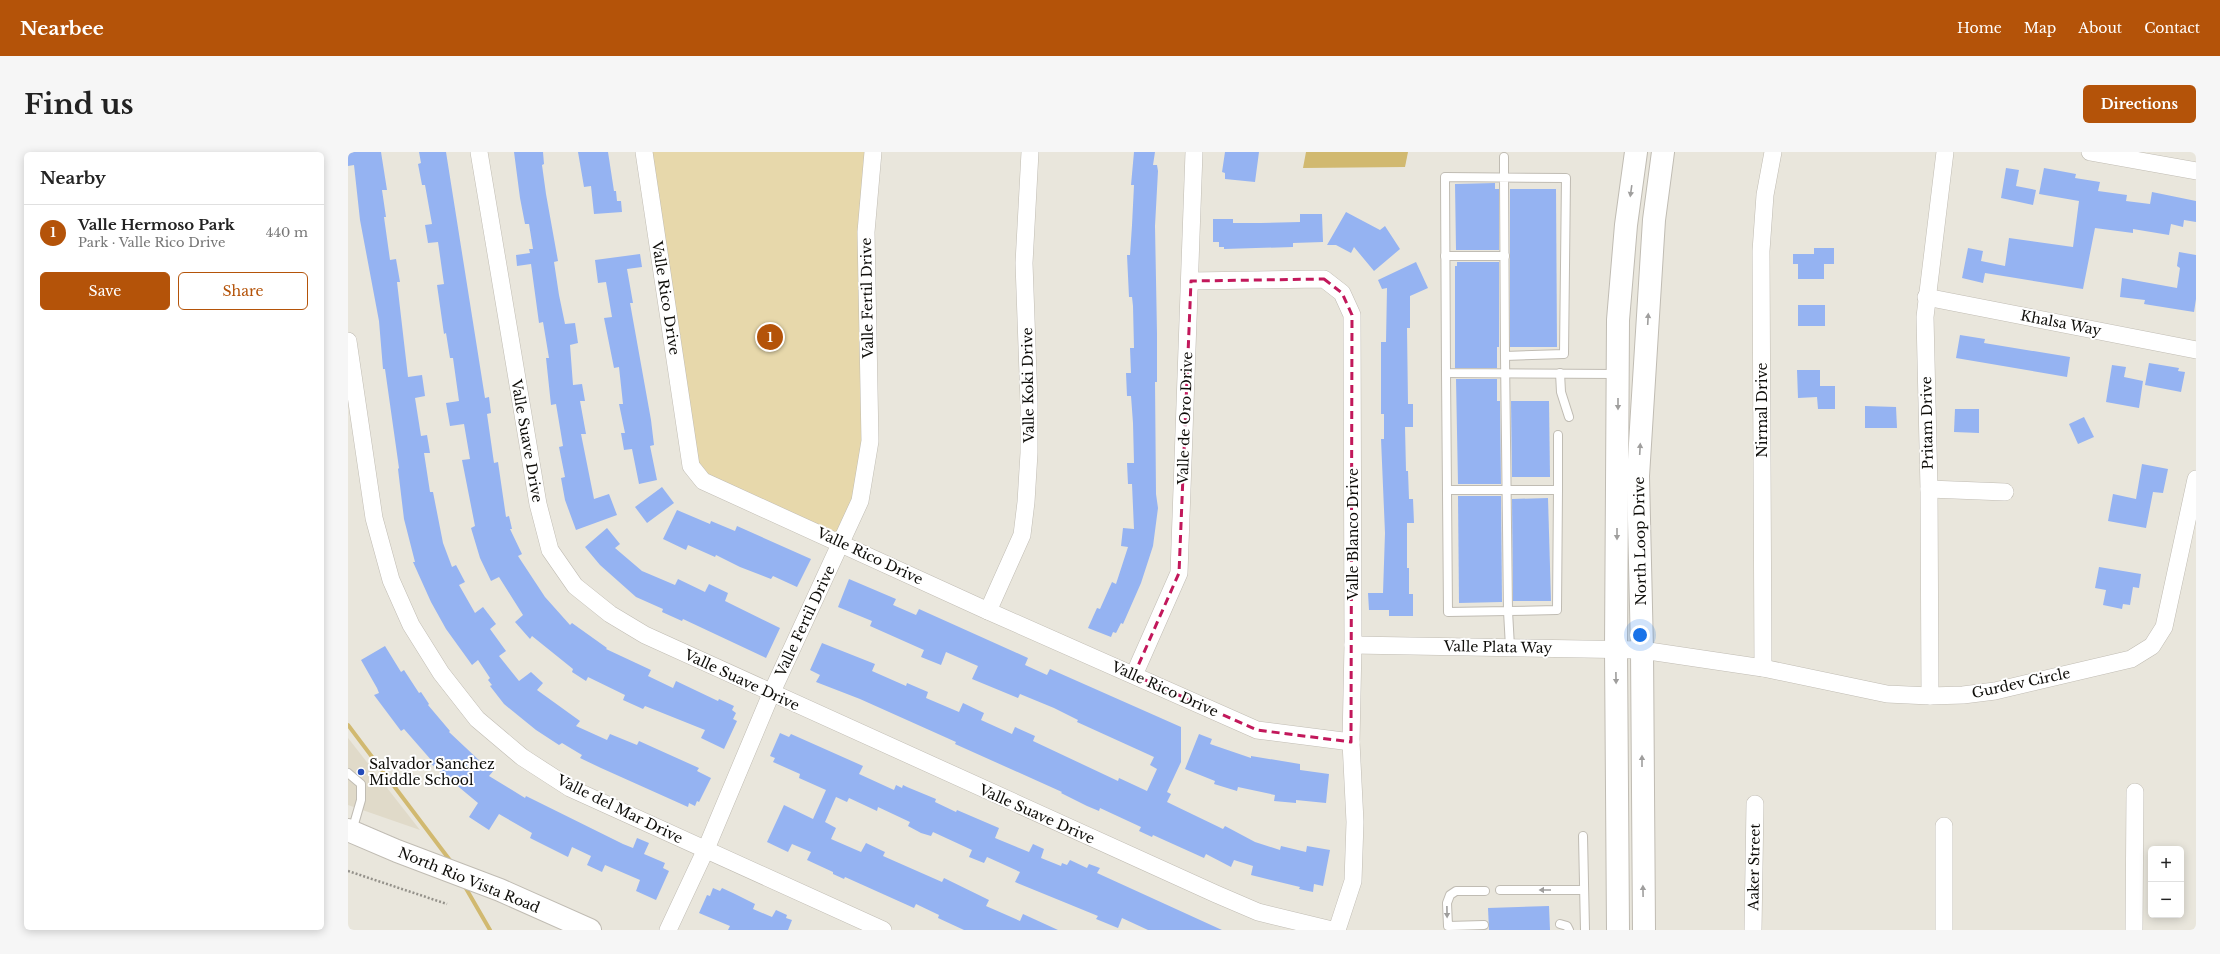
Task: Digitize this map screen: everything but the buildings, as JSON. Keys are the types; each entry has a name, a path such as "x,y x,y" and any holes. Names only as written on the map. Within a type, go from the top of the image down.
{"main road":[{"name":"North Loop Drive","path":"1618,930 1616,649 1618,320 1626,225 1636,152"},
{"name":"North Loop Drive","path":"1644,930 1642,650 1638,476 1654,220 1663,152"},
{"name":"North Rio Vista Road","path":"350,831 484,884 590,930"}],"street":[{"name":"Valle Suave Drive","path":"479,152 538,504 550,550 575,586 610,614 645,635 771,694 1258,912 1332,930"},
{"name":"Valle Rico Drive","path":"644,152 691,466 703,481 988,611 1134,674 1257,730 1351,742"},
{"name":"Valle Fertil Drive","path":"668,930 706,849 771,694 860,501 870,441 866,232 873,152"},
{"name":"Valle Koki Drive","path":"988,611 1022,535 1026,502 1029,452 1029,402 1024,264 1030,152"},
{"name":"Valle de Oro Drive","path":"1134,674 1179,573 1191,281 1194,152"},
{"name":"Nirmal Drive","path":"1763,668 1761,251 1765,195 1773,152"},
{"name":"Pritam Drive","path":"1930,696 1929,489 1925,317 1926,297 1944,152"},
{"path":"2090,152 2196,171"},
{"name":"Valle Blanco Drive","path":"1191,281 1324,279 1342,293 1352,315 1353,645 1351,742 1355,822 1353,881 1337,930"},
{"name":"Khalsa Way","path":"1926,297 2196,350"},
{"name":"Valle del Mar Drive","path":"348,341 374,518 391,580 411,625 441,672 477,719 522,757 570,788 883,930"},
{"name":"Gurdev Circle","path":"1642,650 1763,668 1887,694 1930,696 1963,695 2016,687 2131,659 2152,646 2164,627 2196,479"},
{"path":"1929,489 2005,492"},
{"name":"Valle Plata Way","path":"1353,645 1642,650"},
{"path":"2134,930 2135,792"},
{"name":"Aaker Street","path":"1754,930 1755,804"},
{"path":"1944,826 1944,930"}],"lane":[{"path":"1504,157 1508,610 1510,648"},
{"path":"1505,356 1564,354 1566,178 1445,177 1448,612 1557,610 1558,435"},
{"path":"1445,256 1505,256"},
{"path":"1446,373 1618,374"},
{"path":"1560,373 1561,392 1569,417"},
{"path":"1447,490 1558,490"},
{"path":"348,773 361,784 361,800 350,831"},
{"path":"1583,836 1585,930"},
{"path":"1500,890 1584,890"},
{"path":"1484,891 1456,891 1450,895 1447,903 1448,928 1484,925"},
{"path":"1560,924 1567,926 1569,930"}],"path":[{"path":"348,870 448,904"}],"highlighted area":[{"path":"1324,279 1342,293 1352,315 1351,742 1257,730 1134,675 1179,573 1191,281"}],"shaded area":[{"path":"644,152 873,152 870,441 841,543 691,466"},
{"path":"1306,152 1408,152 1405,167 1303,168"},
{"name":"Salvador Sanchez Middle School","path":"348,738 420,830 348,805"}],"waterway":[{"path":"348,725 452,863"},
{"path":"464,885 490,930"}],"place":[{"name":"Valle Hermoso Park","path":"770,337"},
{"name":"Salvador Sanchez Middle School","path":"361,772"}]}
